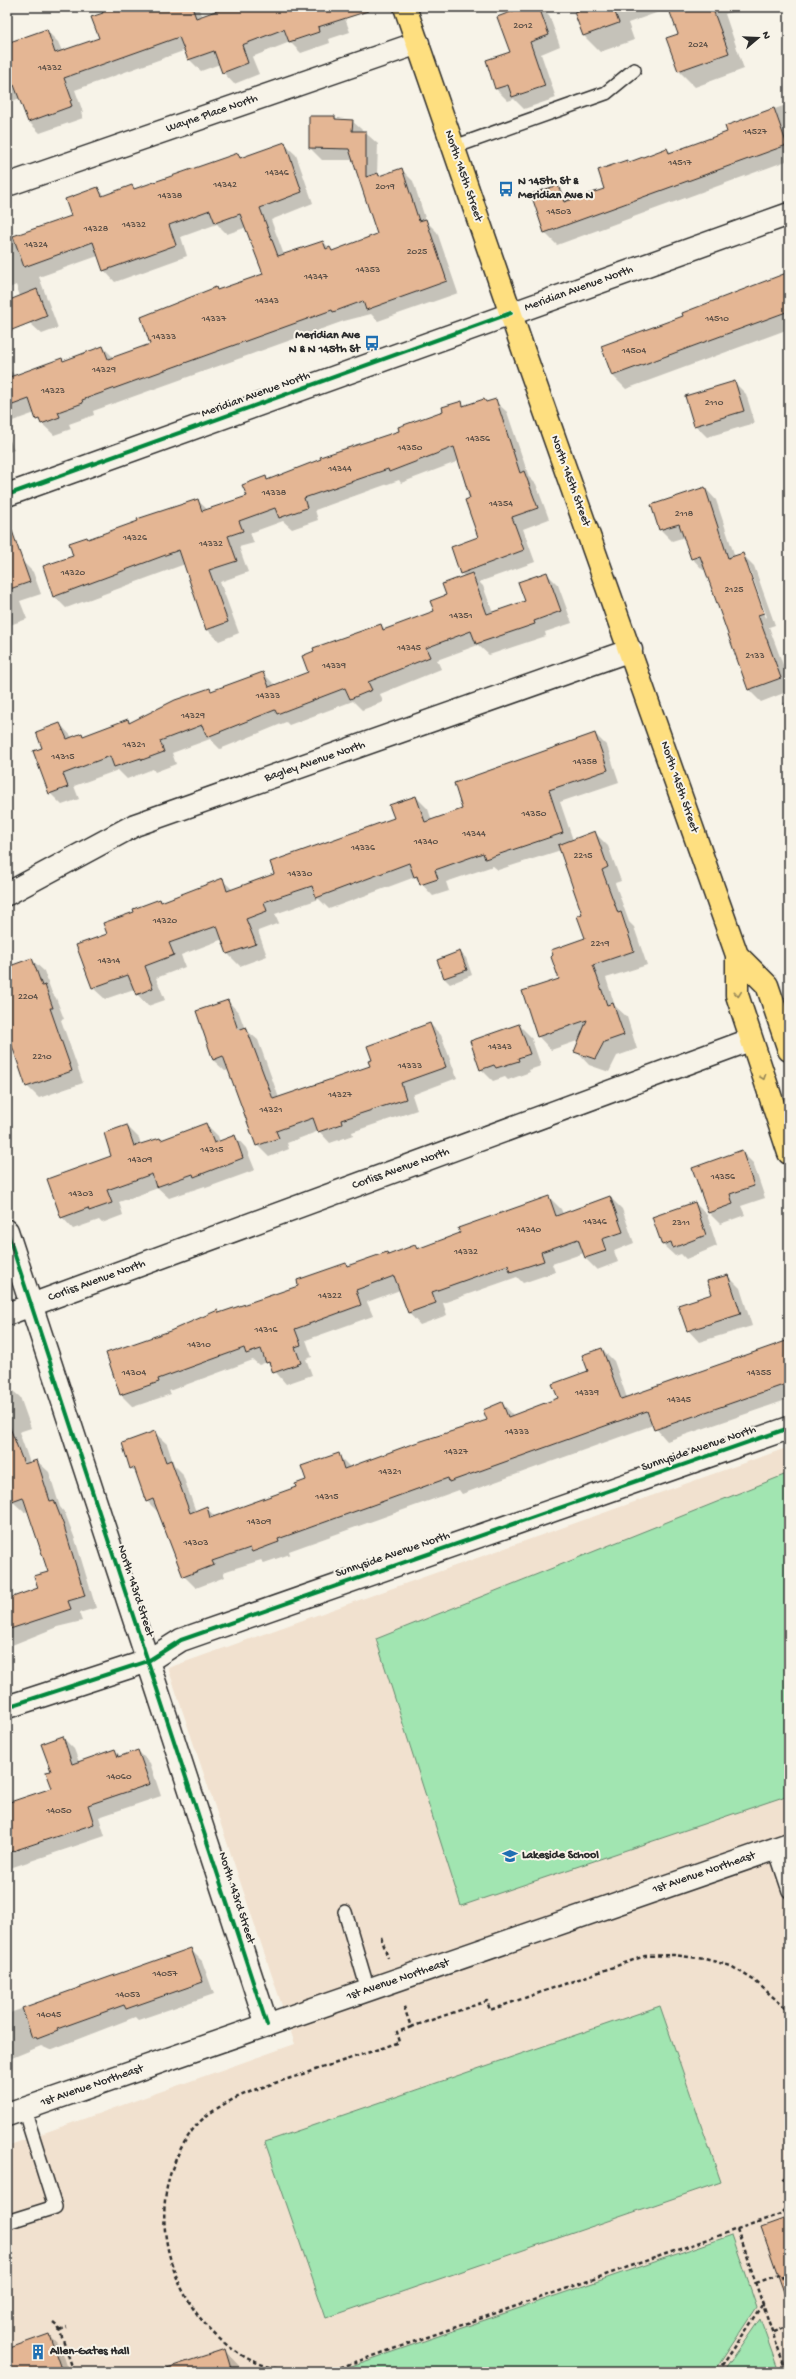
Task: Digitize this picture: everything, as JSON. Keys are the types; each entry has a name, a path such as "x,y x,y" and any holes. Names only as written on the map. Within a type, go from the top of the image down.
{"main road":[{"name":"North 145th Street","path":"405,7 511,313 738,955 737,995 750,1040 789,1153"},
{"name":"North 145th Street","path":"738,955 766,985 783,1015 789,1050"}],"street":[{"name":"Wayne Place North","path":"7,185 418,43"},
{"name":"Meridian Avenue North","path":"7,494 789,214"},
{"name":"Bagley Avenue North","path":"7,894 135,825 631,650"},
{"name":"Corliss Avenue North","path":"7,1314 750,1040"},
{"name":"North 143rd Street","path":"7,1231 267,2025"},
{"name":"Sunnyside Avenue North","path":"7,1707 148,1661 181,1640 789,1428"},
{"name":"1st Avenue Northeast","path":"15,2112 782,1846"}],"lane":[{"path":"454,147 606,93 634,70"},
{"path":"782,1846 789,1891"},
{"path":"345,1912 368,1990"},
{"path":"7,2222 55,2207 15,2112"}],"path":[{"path":"381,1937 389,1962"},
{"path":"291,2372 273,2368 245,2357 220,2338 196,2313 181,2289 168,2251 164,2215 168,2185 177,2154 203,2119 239,2095 400,2042 397,2032 487,2001 490,2010 645,1956 674,1955 705,1959 731,1966 755,1981 781,2004 789,2014"},
{"path":"402,2001 411,2027"},
{"path":"789,2173 783,2180 789,2187"},
{"path":"780,2214 789,2205"},
{"path":"327,2372 789,2211"},
{"path":"737,2229 786,2372"},
{"path":"756,2283 781,2274 789,2297"},
{"path":"718,2372 763,2305"},
{"path":"54,2323 60,2330 74,2372"},
{"path":"773,2332 789,2326"},
{"path":"60,2330 67,2327"}],"shaded area":[{"name":"Lakeside School","path":"789,1447 789,2372 7,2372 7,2146 295,2044 168,1668"}],"green space":[{"path":"789,1473 789,1795 461,1906 376,1639"},
{"path":"660,2006 721,2182 326,2318 265,2142"},
{"path":"732,2235 757,2307 714,2372 334,2372"},
{"path":"760,2319 779,2372 723,2372 726,2368"}],"building":[{"path":"101,7 192,7 196,18 227,7 367,7 368,11 318,27 319,32 289,42 284,29 242,45 248,63 222,73 214,51 188,60 179,37 64,78 72,100 70,101 72,106 28,122 14,85 7,87 7,43 47,29 55,53 99,38 91,17 103,13"},
{"path":"524,7 539,7 549,35 530,42 545,86 512,97 508,85 495,89 486,60 510,52 497,17"},
{"path":"588,7 613,7 619,23 583,36 574,12"},
{"path":"668,7 712,7 729,53 678,71 666,38 678,34"},
{"path":"774,108 787,145 544,233 531,194 558,185 564,202 604,189 598,170 627,160 627,163 667,148 669,153 727,132 725,126"},
{"path":"309,116 335,116 335,119 353,120 352,131 366,131 366,177 378,173 379,176 402,168 419,221 426,219 447,281 366,310 363,301 333,312 332,310 82,400 83,403 58,412 60,417 41,424 39,419 36,420 29,399 7,407 7,378 62,358 63,361 103,346 108,359 150,344 141,317 216,287 217,290 263,274 240,214 215,223 210,210 169,225 176,245 103,271 93,242 24,267 13,236 71,216 65,199 98,187 102,196 132,185 134,189 238,153 240,158 285,142 302,192 260,208 278,256 323,241 326,249 330,247 332,251 377,234 349,149 309,148"},
{"path":"789,272 789,311 612,376 601,346 683,316 682,313"},
{"path":"37,289 47,316 7,332 7,301"},
{"path":"735,381 744,411 694,426 685,396"},
{"path":"484,399 486,402 496,399 520,473 524,471 538,508 512,517 524,550 460,574 451,547 478,537 465,500 470,498 454,447 389,472 388,469 304,498 307,508 279,518 275,508 239,521 243,531 228,536 237,561 209,570 228,622 206,630 179,550 53,597 43,566 73,556 69,543 87,537 88,539 138,521 137,519 198,499 202,511 247,496 242,485 266,476 267,480 321,459 320,457 399,431 398,427 443,411 442,407 462,401 463,406"},
{"path":"705,487 728,558 743,553 764,613 758,615 781,678 748,690 700,556 691,559 679,524 659,530 651,505"},
{"path":"10,525 30,582 7,590 7,526"},
{"path":"547,572 561,611 534,621 535,624 476,644 471,631 426,648 430,657 368,682 372,690 350,699 345,688 277,714 275,710 207,737 202,725 160,741 164,752 142,760 141,758 114,767 110,756 63,774 68,787 49,794 33,751 42,748 36,732 60,723 67,739 82,733 83,736 128,719 129,723 175,700 210,688 211,691 263,672 269,687 308,672 302,656 314,651 313,648 381,624 383,630 434,611 430,601 446,595 442,584 472,573 487,614 525,601 518,582"},
{"path":"595,733 608,770 549,790 563,833 485,859 483,853 435,870 438,879 420,885 417,876 414,877 409,863 316,898 312,886 264,902 267,911 246,919 256,944 227,954 217,926 169,943 174,955 145,966 153,988 136,995 128,975 92,988 76,945 107,934 103,923 134,912 133,909 160,899 161,902 223,878 227,891 274,874 270,862 394,818 389,805 416,796 425,822 462,809 454,783"},
{"path":"595,831 608,867 602,870 618,913 621,912 634,951 593,965 607,1005 613,1003 624,1035 604,1042 595,1059 574,1052 587,1020 537,1037 522,991 559,979 551,957 553,955 551,950 585,938 577,916 582,914 558,845"},
{"path":"460,951 467,970 444,978 437,960"},
{"path":"32,958 42,986 45,985 53,1008 50,1008 72,1071 26,1087 7,1031 7,967"},
{"path":"228,1000 238,1030 246,1027 273,1099 370,1066 368,1061 372,1060 367,1046 430,1023 446,1067 401,1083 406,1099 341,1120 342,1124 318,1132 313,1118 276,1131 279,1138 256,1146 223,1056 213,1060 196,1011"},
{"path":"519,1024 530,1054 518,1058 519,1061 496,1068 494,1065 480,1070 470,1041"},
{"path":"206,1123 214,1143 235,1135 243,1158 194,1177 193,1174 156,1187 152,1174 107,1190 112,1203 89,1211 88,1208 61,1218 47,1179 111,1156 104,1133 127,1125 134,1146 160,1138 161,1140"},
{"path":"742,1150 754,1186 730,1194 733,1204 708,1213 692,1168"},
{"path":"549,1196 556,1216 610,1196 623,1232 602,1239 606,1251 585,1258 578,1239 541,1252 544,1261 510,1272 508,1265 432,1292 436,1303 408,1313 394,1276 356,1290 361,1305 295,1329 301,1345 295,1347 301,1363 273,1373 269,1362 266,1363 261,1349 246,1354 244,1348 158,1379 159,1382 120,1395 106,1353 170,1331 218,1310 219,1313 298,1286 297,1280 346,1263 347,1266 387,1252 388,1255 415,1245 417,1249 460,1233 458,1228"},
{"path":"695,1202 706,1235 673,1248 671,1242 662,1245 652,1217"},
{"path":"728,1275 741,1314 687,1331 678,1305 712,1294 707,1281"},
{"path":"789,1340 789,1383 654,1430 647,1411 449,1482 448,1478 278,1539 279,1542 252,1552 250,1548 212,1561 214,1565 183,1577 153,1499 146,1502 134,1467 130,1469 122,1443 155,1431 166,1462 171,1460 190,1513 207,1506 210,1518 296,1487 295,1484 306,1480 301,1466 339,1453 344,1469 412,1444 487,1420 483,1410 502,1402 508,1417 558,1398 552,1384 588,1371 582,1355 602,1348 621,1399"},
{"path":"7,1425 9,1425 24,1464 37,1460 50,1501 54,1500 64,1526 85,1596 68,1601 71,1609 7,1630 7,1599 38,1588 34,1576 48,1572 23,1497 12,1501 7,1487"},
{"path":"63,1736 72,1764 115,1749 118,1757 138,1750 150,1784 88,1805 94,1824 7,1853 7,1803 52,1788 46,1772 51,1771 41,1744"},
{"path":"191,1948 203,1982 126,2009 124,2005 57,2029 58,2031 37,2039 36,2037 32,2038 22,2008"},
{"path":"789,2217 789,2297 786,2298 761,2227"},
{"name":"Allen-Gates Hall","path":"49,2334 62,2372 7,2372 7,2349"},
{"path":"225,2349 232,2372 167,2372 167,2368"}],"cycle path":[{"path":"7,495 511,313"},
{"path":"7,1231 267,2025"},
{"path":"7,1707 148,1661 181,1640 789,1428"}],"place":[{"name":"N 145th St & Meridian Ave N","path":"506,189"},
{"name":"Meridian Ave N & N 145th St","path":"372,343"},
{"name":"Lakeside School","path":"510,1856"},
{"name":"Allen-Gates Hall","path":"38,2352"}]}
